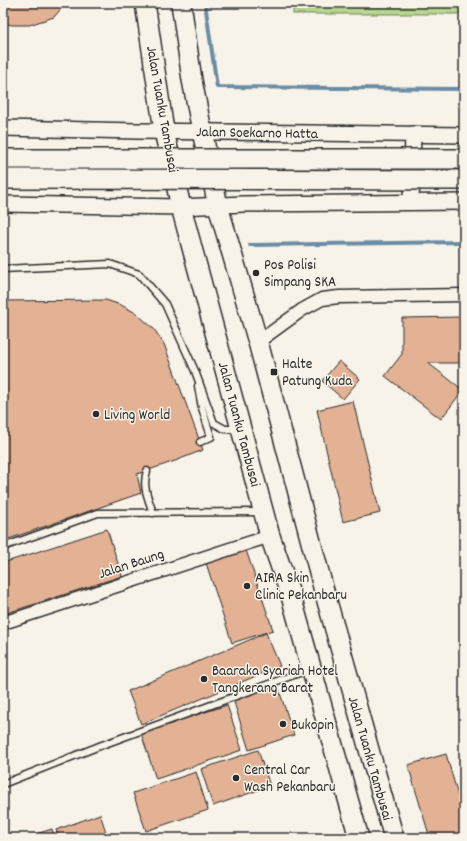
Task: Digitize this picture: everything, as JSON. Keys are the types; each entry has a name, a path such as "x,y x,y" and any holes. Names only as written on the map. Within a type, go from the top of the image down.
{"main road":[{"name":"Jalan Tuanku Tambusai","path":"145,3 164,131 181,207 270,536 291,596 360,838"},
{"name":"Jalan Tuanku Tambusai","path":"181,3 192,80 218,206 258,342 323,587 394,838"},
{"path":"164,131 218,206"},
{"path":"181,207 202,131"},
{"name":"Jalan Soekarno Hatta","path":"3,159 464,159"},
{"path":"3,179 464,180"}],"street":[{"name":"Jalan Soekarno Hatta","path":"3,128 464,134"},
{"path":"411,202 413,134"},
{"path":"3,204 181,207 243,204 464,202"},
{"path":"258,342 295,314 322,299 339,297 464,296"},
{"name":"Jalan Baung","path":"3,623 270,536"}],"lane":[{"path":"3,269 110,264 140,274 165,304 195,371 214,423 225,429 241,429"},
{"path":"195,371 202,408 211,437 200,442"},
{"path":"146,471 144,488 153,513"},
{"path":"3,547 98,513 264,512"},
{"path":"3,784 102,745 311,668"}],"green space":[{"path":"293,3 464,3 464,14 293,14"}],"building":[{"path":"3,3 66,3 54,17 29,25 12,25 3,23"},
{"name":"Living World","path":"106,300 121,305 136,313 154,329 164,344 203,450 137,474 141,493 3,541 3,301"},
{"path":"464,317 464,363 428,363 463,390 441,419 385,376 402,354 402,318"},
{"path":"339,361 360,379 343,399 322,381"},
{"path":"353,401 380,513 343,522 317,410"},
{"path":"107,529 122,576 7,613 3,600 3,563"},
{"path":"246,550 273,630 232,643 206,563"},
{"name":"Baaraka Syariah Hotel Tangkerang Barat","path":"266,633 280,666 141,724 128,691"},
{"path":"277,684 294,735 249,750 233,699"},
{"path":"227,705 242,750 156,779 141,733"},
{"name":"Central Car Wash Pekanbaru","path":"258,750 270,786 213,806 201,769"},
{"path":"446,754 464,816 464,838 430,838 408,765"},
{"path":"196,772 208,810 146,831 133,793"},
{"path":"100,814 108,838 59,838 56,830"},
{"path":"52,829 55,838 23,838"}],"waterway":[{"path":"205,3 217,87 464,89"},
{"path":"250,245 464,242"}],"place":[{"name":"Pos Polisi Simpang SKA","path":"256,273"},
{"name":"Halte Patung Kuda","path":"274,372"},
{"name":"Living World","path":"96,414"},
{"name":"AIRA Skin Clinic Pekanbaru","path":"247,586"},
{"name":"Baaraka Syariah Hotel Tangkerang Barat","path":"204,679"},
{"name":"Bukopin","path":"283,724"},
{"name":"Central Car Wash Pekanbaru","path":"236,778"}]}
